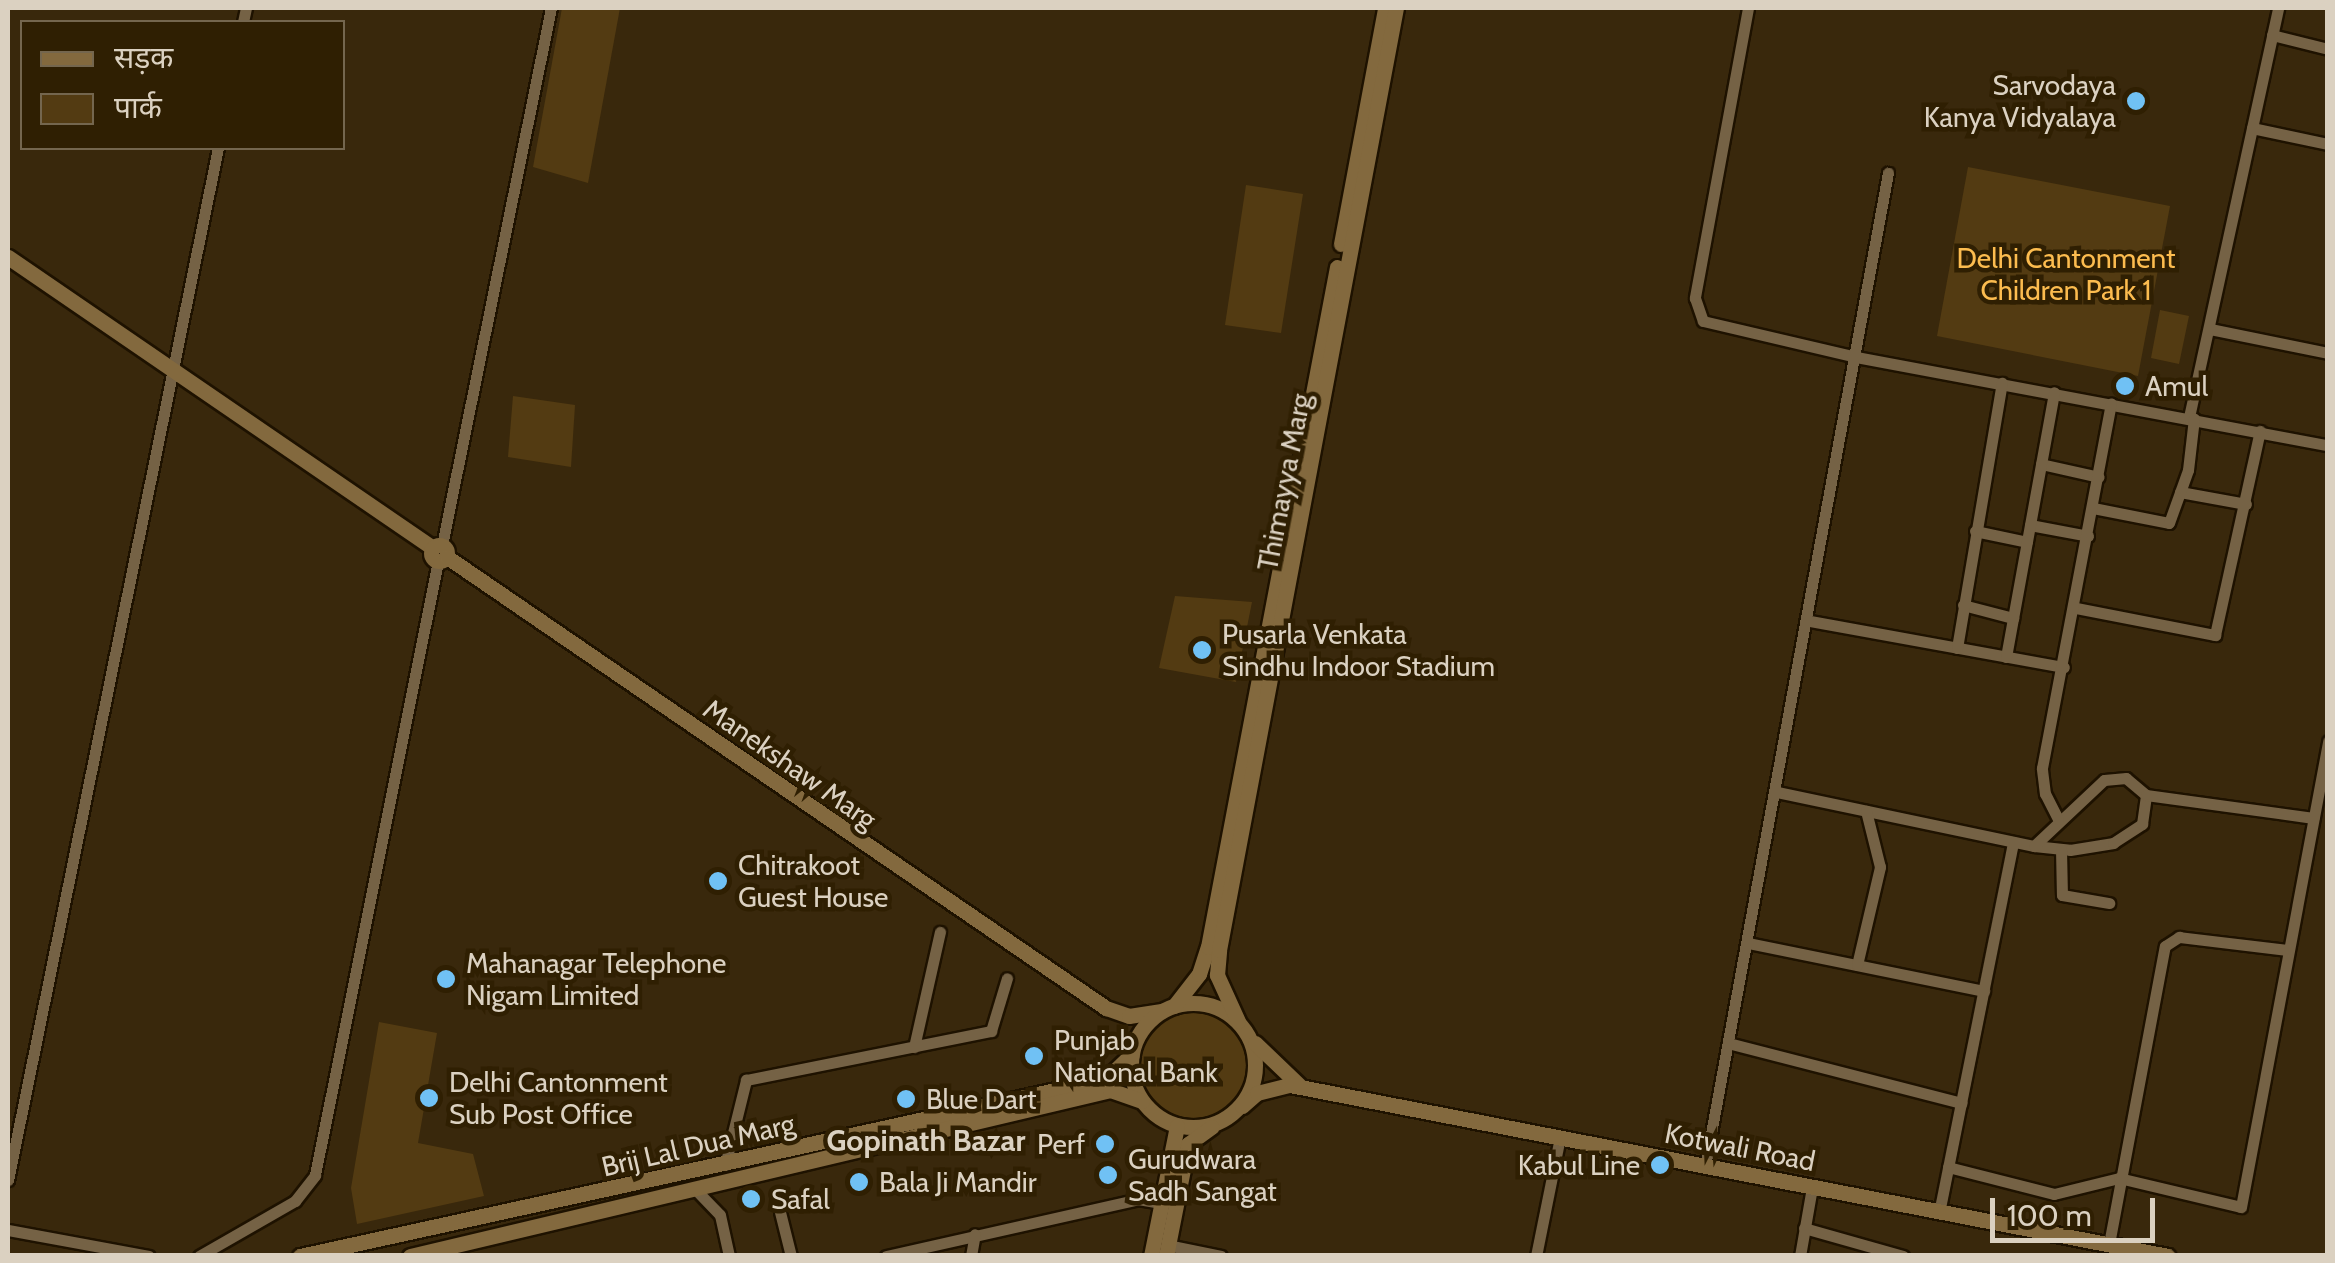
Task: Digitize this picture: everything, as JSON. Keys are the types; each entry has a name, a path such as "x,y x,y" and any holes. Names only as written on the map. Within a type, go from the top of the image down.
{"street":[{"path":"199,1256 295,1201 314,1176 551,8"},
{"name":"Thimayya Marg","path":"1168,1008 1199,974 1208,948 1322,389 1385,8"},
{"name":"Thimayya Marg","path":"1243,1027 1217,975 1218,950 1396,8"},
{"path":"1748,8 1720,135 1696,310 1714,328 2328,444"},
{"path":"2093,508 2166,524 2180,492 2210,328 2278,8"},
{"path":"2272,36 2328,49"},
{"path":"2252,128 2328,144"},
{"path":"8,1180 218,150"},
{"path":"1705,1166 1810,621 1888,173"},
{"name":"Manekshaw Marg","path":"8,257 1106,1008 1129,1016 1168,1008"},
{"path":"2210,328 2328,353"},
{"path":"1957,648 2002,383"},
{"path":"2006,657 2054,392"},
{"path":"2058,818 2045,794 2042,768 2076,608 2112,403"},
{"path":"2076,608 2216,634 2260,431"},
{"path":"2041,464 2099,477"},
{"path":"2180,492 2246,504"},
{"path":"2030,525 2088,536"},
{"path":"1974,531 2026,542"},
{"path":"1963,605 2013,618"},
{"path":"1810,621 2064,667"},
{"path":"1948,1167 2054,1194 2120,1178 2240,1207 2328,741"},
{"path":"2034,846 2058,818 2118,776 2146,795 2313,818"},
{"path":"1777,792 2061,850 2126,835 2148,812 2146,795"},
{"path":"1857,965 1880,866 1866,811"},
{"path":"1940,1208 2013,842"},
{"path":"2061,850 2062,895 2109,902"},
{"path":"914,1047 940,932"},
{"path":"2109,1244 2165,946 2179,937 2288,950"},
{"path":"1748,942 1984,990"},
{"path":"724,1165 746,1080 991,1030 1007,978"},
{"path":"1214,1125 1176,1126 1142,1101 1108,1084 1168,1008 1208,1004 1243,1027 1266,1059 1302,1088"},
{"name":"Manekshaw Marg","path":"1106,1008 1133,1049"},
{"path":"1242,1106 1256,1070 1243,1027"},
{"path":"1728,1043 1962,1103"},
{"path":"1133,1049 1142,1101"},
{"name":"Brij Lal Dua Marg","path":"300,1256 1108,1084"},
{"name":"Brij Lal Dua Marg","path":"410,1256 1108,1084"},
{"path":"1221,1256 1167,1250 1188,1144 1272,1088 1302,1088"},
{"name":"Kotwali Road","path":"1302,1088 1812,1187 1940,1208 2168,1256"},
{"path":"1151,1256 1176,1126"},
{"path":"1536,1256 1560,1138"},
{"path":"694,1187 712,1200 724,1224 729,1256"},
{"path":"1800,1256 1812,1187"},
{"path":"886,1256 926,1251 975,1234 1138,1199 1160,1203"},
{"path":"780,1212 790,1256"},
{"path":"1804,1228 1903,1256"},
{"path":"8,1230 149,1256"},
{"path":"971,1256 975,1234"}],"green space":[{"path":"562,8 620,8 588,183 533,167"},
{"name":"Delhi Cantonment Children Park 1","path":"1968,167 2170,206 2138,376 1937,336"},
{"path":"1246,185 1303,194 1281,333 1225,325"},
{"path":"2160,310 2189,316 2179,364 2151,358"},
{"path":"513,396 575,405 571,467 508,457"},
{"name":"Pusarla Venkata Sindhu Indoor Stadium","path":"1175,596 1252,602 1236,682 1159,668"},
{"path":"1193,1012 1214,1016 1231,1028 1243,1045 1247,1066 1243,1087 1231,1104 1214,1116 1193,1120 1172,1116 1155,1104 1143,1087 1139,1066 1143,1045 1155,1028 1172,1016"},
{"path":"379,1022 437,1033 418,1143 473,1154 484,1196 357,1224 351,1188"}],"place":[{"name":"Sarvodaya Kanya Vidyalaya","path":"2136,101"},
{"name":"Amul","path":"2125,386"},
{"name":"Pusarla Venkata Sindhu Indoor Stadium","path":"1202,650"},
{"name":"Chitrakoot Guest House","path":"718,881"},
{"name":"Mahanagar Telephone Nigam Limited","path":"446,979"},
{"name":"Punjab National Bank","path":"1034,1056"},
{"name":"Delhi Cantonment Sub Post Office","path":"429,1098"},
{"name":"Blue Dart","path":"906,1099"},
{"name":"Perf","path":"1105,1144"},
{"name":"Kabul Line","path":"1660,1165"},
{"name":"Gurudwara Sadh Sangat","path":"1108,1175"},
{"name":"Bala Ji Mandir","path":"859,1182"},
{"name":"Safal","path":"751,1199"}],"district":[{"name":"Gopinath Bazar","path":"926,1141"}]}
